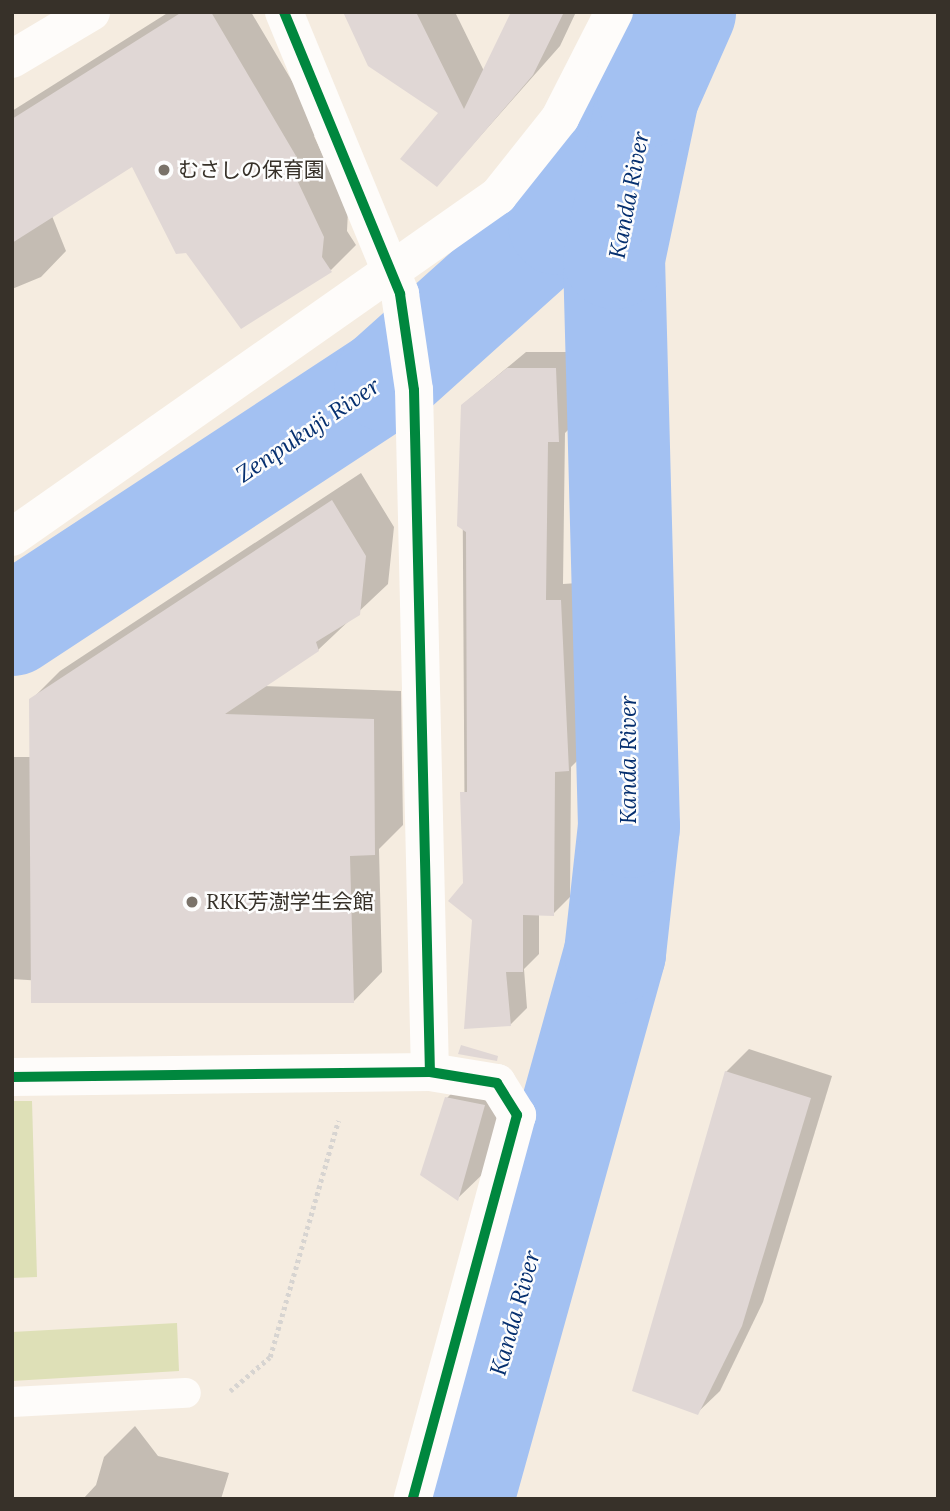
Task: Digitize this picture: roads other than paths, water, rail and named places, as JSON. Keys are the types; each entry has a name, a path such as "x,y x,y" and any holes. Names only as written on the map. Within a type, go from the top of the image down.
{"street":[{"path":"12,59 90,12"},
{"path":"284,12 396,284 414,390 430,1072"},
{"path":"12,537 396,284 498,196 560,118 614,12"},
{"path":"12,1077 430,1072 498,1083 517,1115 413,1499"}],"lane":[{"path":"12,1402 186,1393"}],"waterway":[{"name":"Kanda River","path":"463,1499 615,953 629,827 614,258 648,96 685,12"},
{"name":"Zenpukuji River","path":"12,625 385,380 559,224 630,122"}],"place":[{"name":"むさしの保育園","path":"164,170"},
{"name":"RKK芳澍学生会館","path":"192,902"}]}
